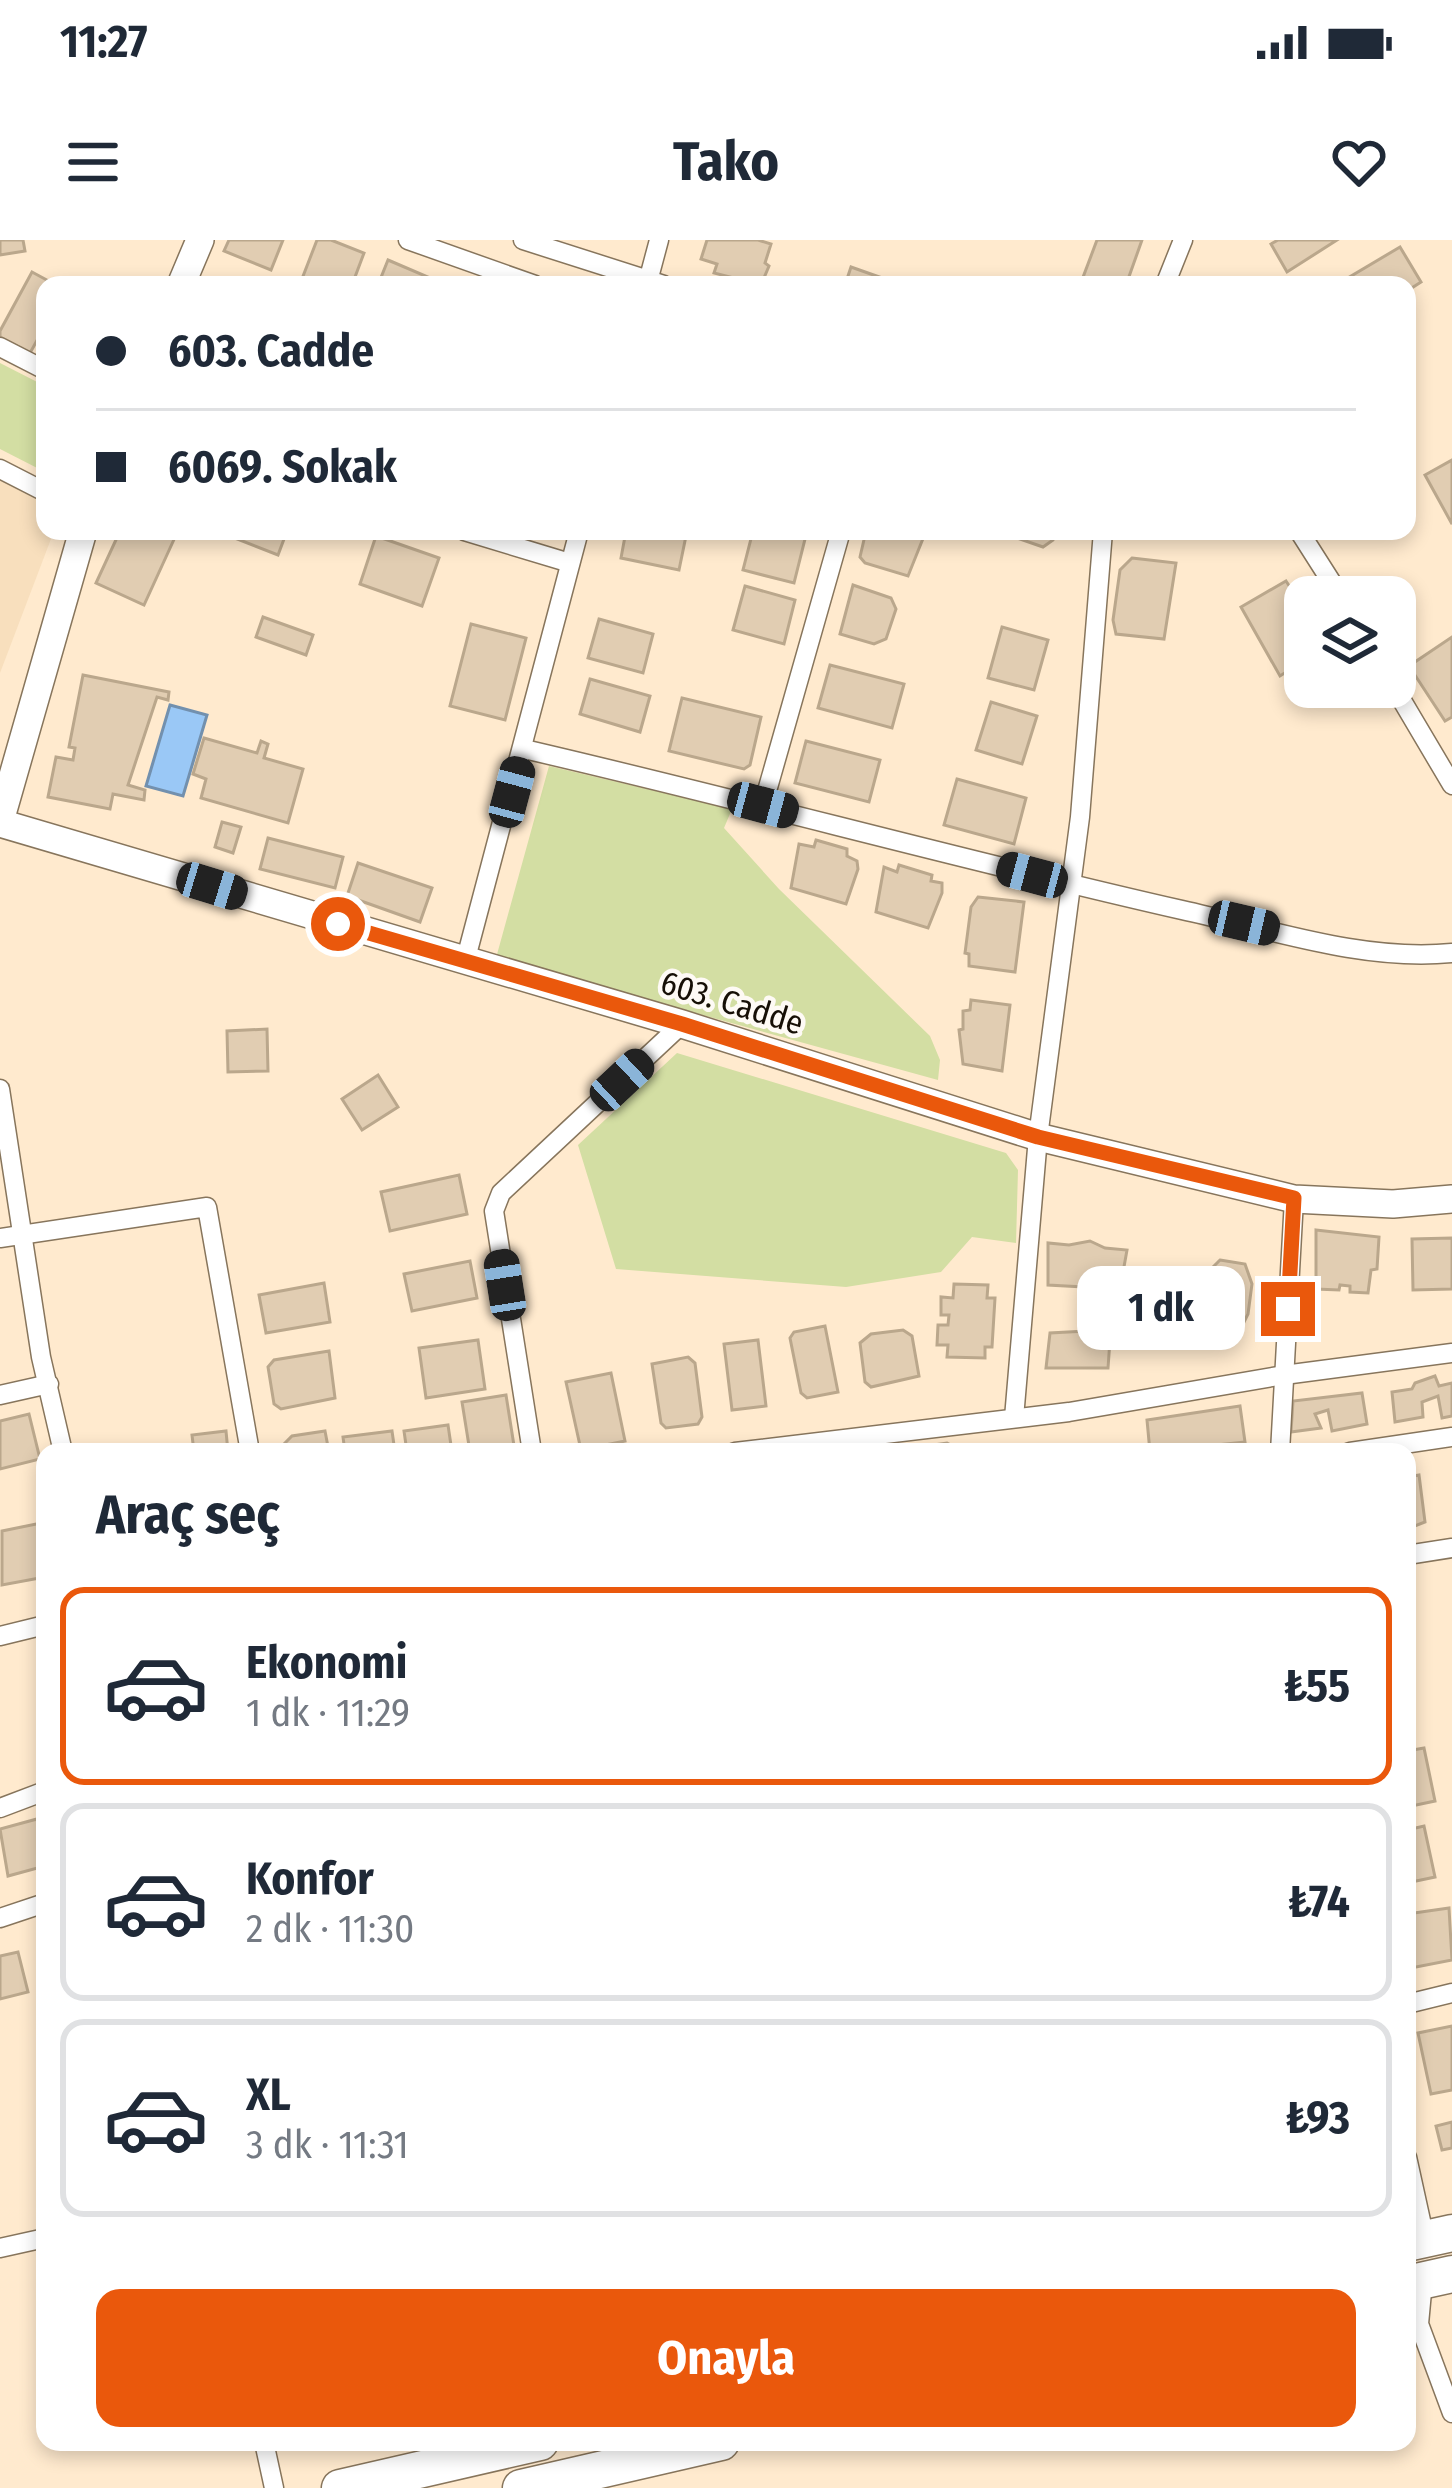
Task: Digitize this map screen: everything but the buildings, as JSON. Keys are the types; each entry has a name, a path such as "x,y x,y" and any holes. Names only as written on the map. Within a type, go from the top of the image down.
{"highway":[{"path":"340,2488 501,2451"},
{"path":"521,2488 682,2451"}],"street":[{"path":"185,276 200,240"},
{"path":"408,240 510,276"},
{"path":"523,240 633,276"},
{"path":"655,276 659,240"},
{"path":"1169,276 1183,240"},
{"path":"0,347 36,365"},
{"path":"0,469 36,487"},
{"name":"603. Cadde","path":"80,540 0,822 682,1024 1038,1137 1294,1198 1393,1204 1452,1199"},
{"path":"494,540 571,563"},
{"path":"465,962 577,540"},
{"path":"763,805 838,540"},
{"path":"1014,1418 1038,1137 1072,885 1102,540"},
{"path":"1305,540 1328,576"},
{"path":"1406,708 1452,785"},
{"path":"524,749 1072,885 1412,957 1452,953"},
{"path":"531,1443 494,1211 501,1193 682,1024"},
{"path":"0,1089 61,1443"},
{"path":"1280,1443 1294,1198"},
{"path":"0,1238 208,1207 248,1443"},
{"path":"809,1443 1014,1418 1452,1353"},
{"path":"0,1395 49,1384"},
{"path":"1412,1443 1452,1437"},
{"path":"1416,1554 1452,1548"},
{"path":"0,1636 36,1627"},
{"path":"0,1808 36,1794"},
{"path":"0,1918 36,1906"},
{"path":"1416,2002 1452,1994"},
{"path":"1416,2192 1428,2238"},
{"path":"0,2248 36,2240"},
{"path":"1427,2280 1419,2324 1452,2413"},
{"path":"266,2451 274,2488"}],"shaded area":[{"path":"0,476 36,493 36,540 51,540 0,673"}],"green space":[{"path":"0,363 36,381 36,467 0,449"},
{"path":"549,766 732,809 724,828 779,889 930,1036 940,1060 938,1080 496,958"},
{"path":"677,1053 1006,1153 1018,1170 1016,1243 972,1237 941,1272 846,1287 616,1269 578,1145"}],"water":[{"path":"170,705 207,715 183,796 146,786"}],"route":[{"path":"338,924 682,1024 1038,1137 1294,1198 1288,1309"}]}
